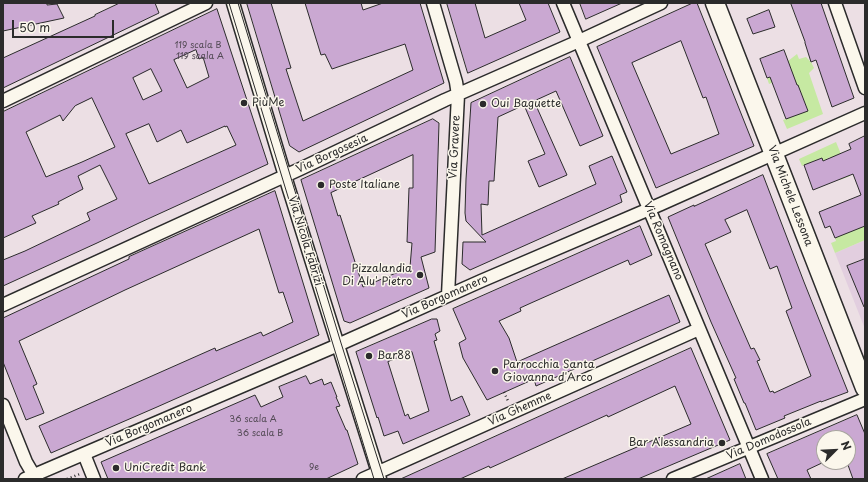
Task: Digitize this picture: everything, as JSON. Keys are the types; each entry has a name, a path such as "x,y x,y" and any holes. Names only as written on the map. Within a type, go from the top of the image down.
{"street":[{"path":"3,101 206,3"},
{"name":"Via Nicola Fabrizi","path":"233,3 337,345 379,476"},
{"name":"Via Gravere","path":"433,3 456,82 458,95 448,295"},
{"name":"Via Romagnano","path":"563,3 762,479"},
{"name":"Via Borgosesia","path":"3,305 661,3"},
{"name":"Via Michele Lessona","path":"716,3 865,388"},
{"path":"835,3 865,88"},
{"name":"Via Borgomanero","path":"32,478 448,295 650,209 865,113"},
{"name":"Via Ghemme","path":"363,479 379,476 699,329"},
{"name":"Via Domodossola","path":"673,479 865,399"},
{"path":"3,405 32,478"},
{"path":"84,454 94,479"}],"path":[{"path":"504,392 507,399"}],"shaded area":[{"path":"865,240 865,329 835,253"}],"green space":[{"path":"797,54 799,59 806,57 814,68 809,73 823,114 787,129 783,120 808,110 798,85 787,89 783,79 769,84 767,78 791,69 788,61"},
{"path":"836,142 850,176 840,180 830,157 823,161 821,158 802,166 799,159"},
{"path":"865,220 865,240 835,253 831,243 836,241 835,238 854,230"}],"building":[{"path":"3,3 57,4 64,18 3,31"},
{"path":"120,3 155,3 159,13 3,88 3,58"},
{"path":"247,3 271,3 291,68 286,69 303,121 413,70 405,44 332,69 325,54 321,55 305,3 361,3 363,10 383,3 420,3 444,83 299,152 290,146"},
{"path":"447,3 475,3 485,38 526,20 519,3 548,3 560,32 468,73"},
{"path":"580,3 622,3 586,19"},
{"path":"693,3 697,3 754,146 656,188 597,47","holes":["681,41 703,98 706,97 719,134 671,154 632,63"]},
{"path":"791,3 821,3 854,98 832,107 816,60 811,62"},
{"path":"217,9 268,164 3,286 3,260 90,220 87,213 117,199 100,165 78,176 83,189 58,202 59,204 32,216 36,223 3,238 3,112","holes":["196,50 199,59 203,57 209,77 187,88 174,60","151,69 162,91 143,100 133,78","92,98 115,147 46,177 26,132 60,115 63,121 75,106","149,124 157,142 181,130 187,143 227,126 236,145 149,184 126,134"]},
{"path":"769,10 775,27 753,34 747,19"},
{"path":"784,50 808,111 786,119 770,77 767,78 760,59"},
{"path":"570,57 603,136 580,146 556,91 534,101 567,175 539,187 528,161 545,154 524,105 498,117 494,181 489,181 488,205 481,204 482,235 596,184 589,166 612,156 627,192 620,195 622,202 470,270 462,264 463,242 486,242 466,221 465,213 471,103"},
{"path":"433,119 439,123 435,252 421,257 429,288 350,323 344,321 301,180","holes":["413,155 413,188 409,188 407,242 412,243 410,267 363,287 340,215 338,216 331,193"]},
{"path":"865,136 865,226 835,238 830,226 825,228 819,212 861,195 853,174 813,190 804,165 822,158 823,161 851,149 849,144"},
{"path":"763,175 848,392 784,416 785,418 756,430 734,379 736,378 711,322 668,217","holes":["747,210 770,269 777,266 792,308 786,311 811,376 774,393 773,391 770,392 757,361 760,360 754,348 751,349 705,244 731,232 725,220"]},
{"path":"275,191 319,335 51,453 39,426 215,348 216,351 261,332 263,336 293,322 283,292 279,293 259,229 125,290 19,341 37,384 33,386 44,413 26,420 3,362 3,318 129,259 129,257"},
{"path":"640,226 652,255 630,265 628,260 520,308 521,311 499,321 509,338 517,362 669,295 680,322 536,386 534,379 487,400 463,358 459,343 466,339 453,309"},
{"path":"865,259 865,307 864,307 847,266"},
{"path":"432,319 437,319 440,331 435,334 437,340 434,341 451,401 462,396 470,415 403,444 398,431 384,436 356,352","holes":["412,352 429,411 410,419 408,414 405,416 388,362"]},
{"path":"691,348 730,440 638,479 562,479 691,424 675,386 608,417 607,415 490,468 489,466 460,479 401,479"},
{"path":"306,376 310,384 322,379 324,385 331,382 340,406 336,407 347,430 358,464 326,479 108,479 101,462 255,395 261,407 283,397 279,387"},
{"path":"857,415 865,434 865,479 853,479 850,470 856,470 856,430 822,430"},
{"path":"816,433 816,466 807,470 811,479 778,479 767,454"},
{"path":"740,464 746,479 706,479"}],"tram line":[{"path":"229,3 374,479"},
{"path":"238,3 341,343 384,479"}],"place":[{"name":"PiùMe","path":"244,103"},
{"name":"Oui Baguette","path":"483,104"},
{"name":"Poste Italiane","path":"321,185"},
{"name":"Pizzalandia Di Alu' Pietro","path":"420,275"},
{"name":"Bar88","path":"369,356"},
{"name":"Parrocchia Santa Giovanna d'Arco","path":"495,371"},
{"name":"Bar Alessandria","path":"722,443"},
{"name":"UniCredit Bank","path":"116,468"}]}
